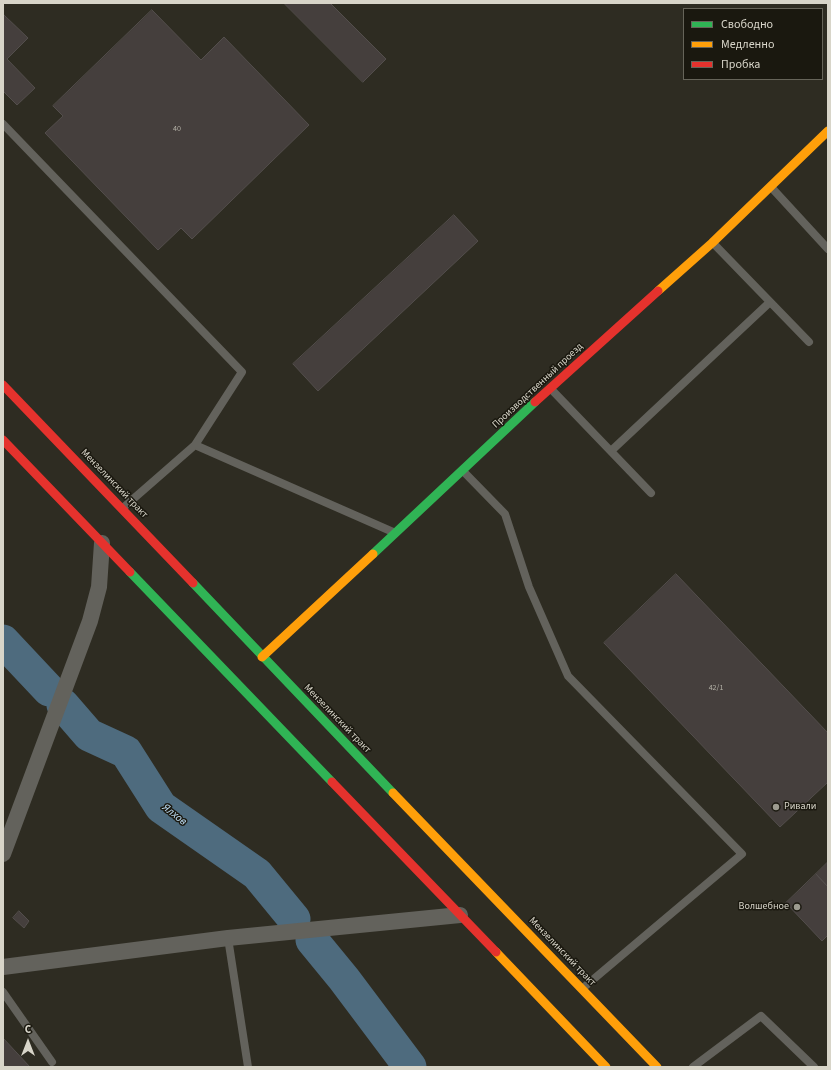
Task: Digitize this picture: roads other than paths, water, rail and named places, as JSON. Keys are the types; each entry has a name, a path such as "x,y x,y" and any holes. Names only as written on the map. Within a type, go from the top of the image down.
{"main road":[{"name":"Производственный проезд","path":"262,657 550,388 712,243 828,131"},
{"name":"Мензелинский тракт","path":"3,385 122,508 262,657 658,1067"},
{"path":"3,440 606,1067"}],"street":[{"path":"3,854 90,621 99,587 102,543"},
{"path":"3,967 228,938 460,915"}],"lane":[{"path":"3,124 242,372 195,445 122,508"},
{"path":"770,186 827,247"},
{"path":"712,243 808,342"},
{"path":"611,451 770,302"},
{"path":"550,388 651,493"},
{"path":"195,445 395,533"},
{"path":"462,471 505,514 529,587 568,676 742,854 583,989"},
{"path":"228,938 248,1067"},
{"path":"3,992 52,1062"},
{"path":"692,1067 761,1016 814,1067"}],"waterway":[{"name":"Ялхов","path":"3,641 49,690"},
{"name":"Ялхов","path":"63,705 89,735 126,752 161,807 257,874 294,919"},
{"name":"Ялхов","path":"312,940 344,979 410,1067"}],"place":[{"name":"Ривали","path":"776,807"},
{"name":"Волшебное","path":"797,907"}]}
